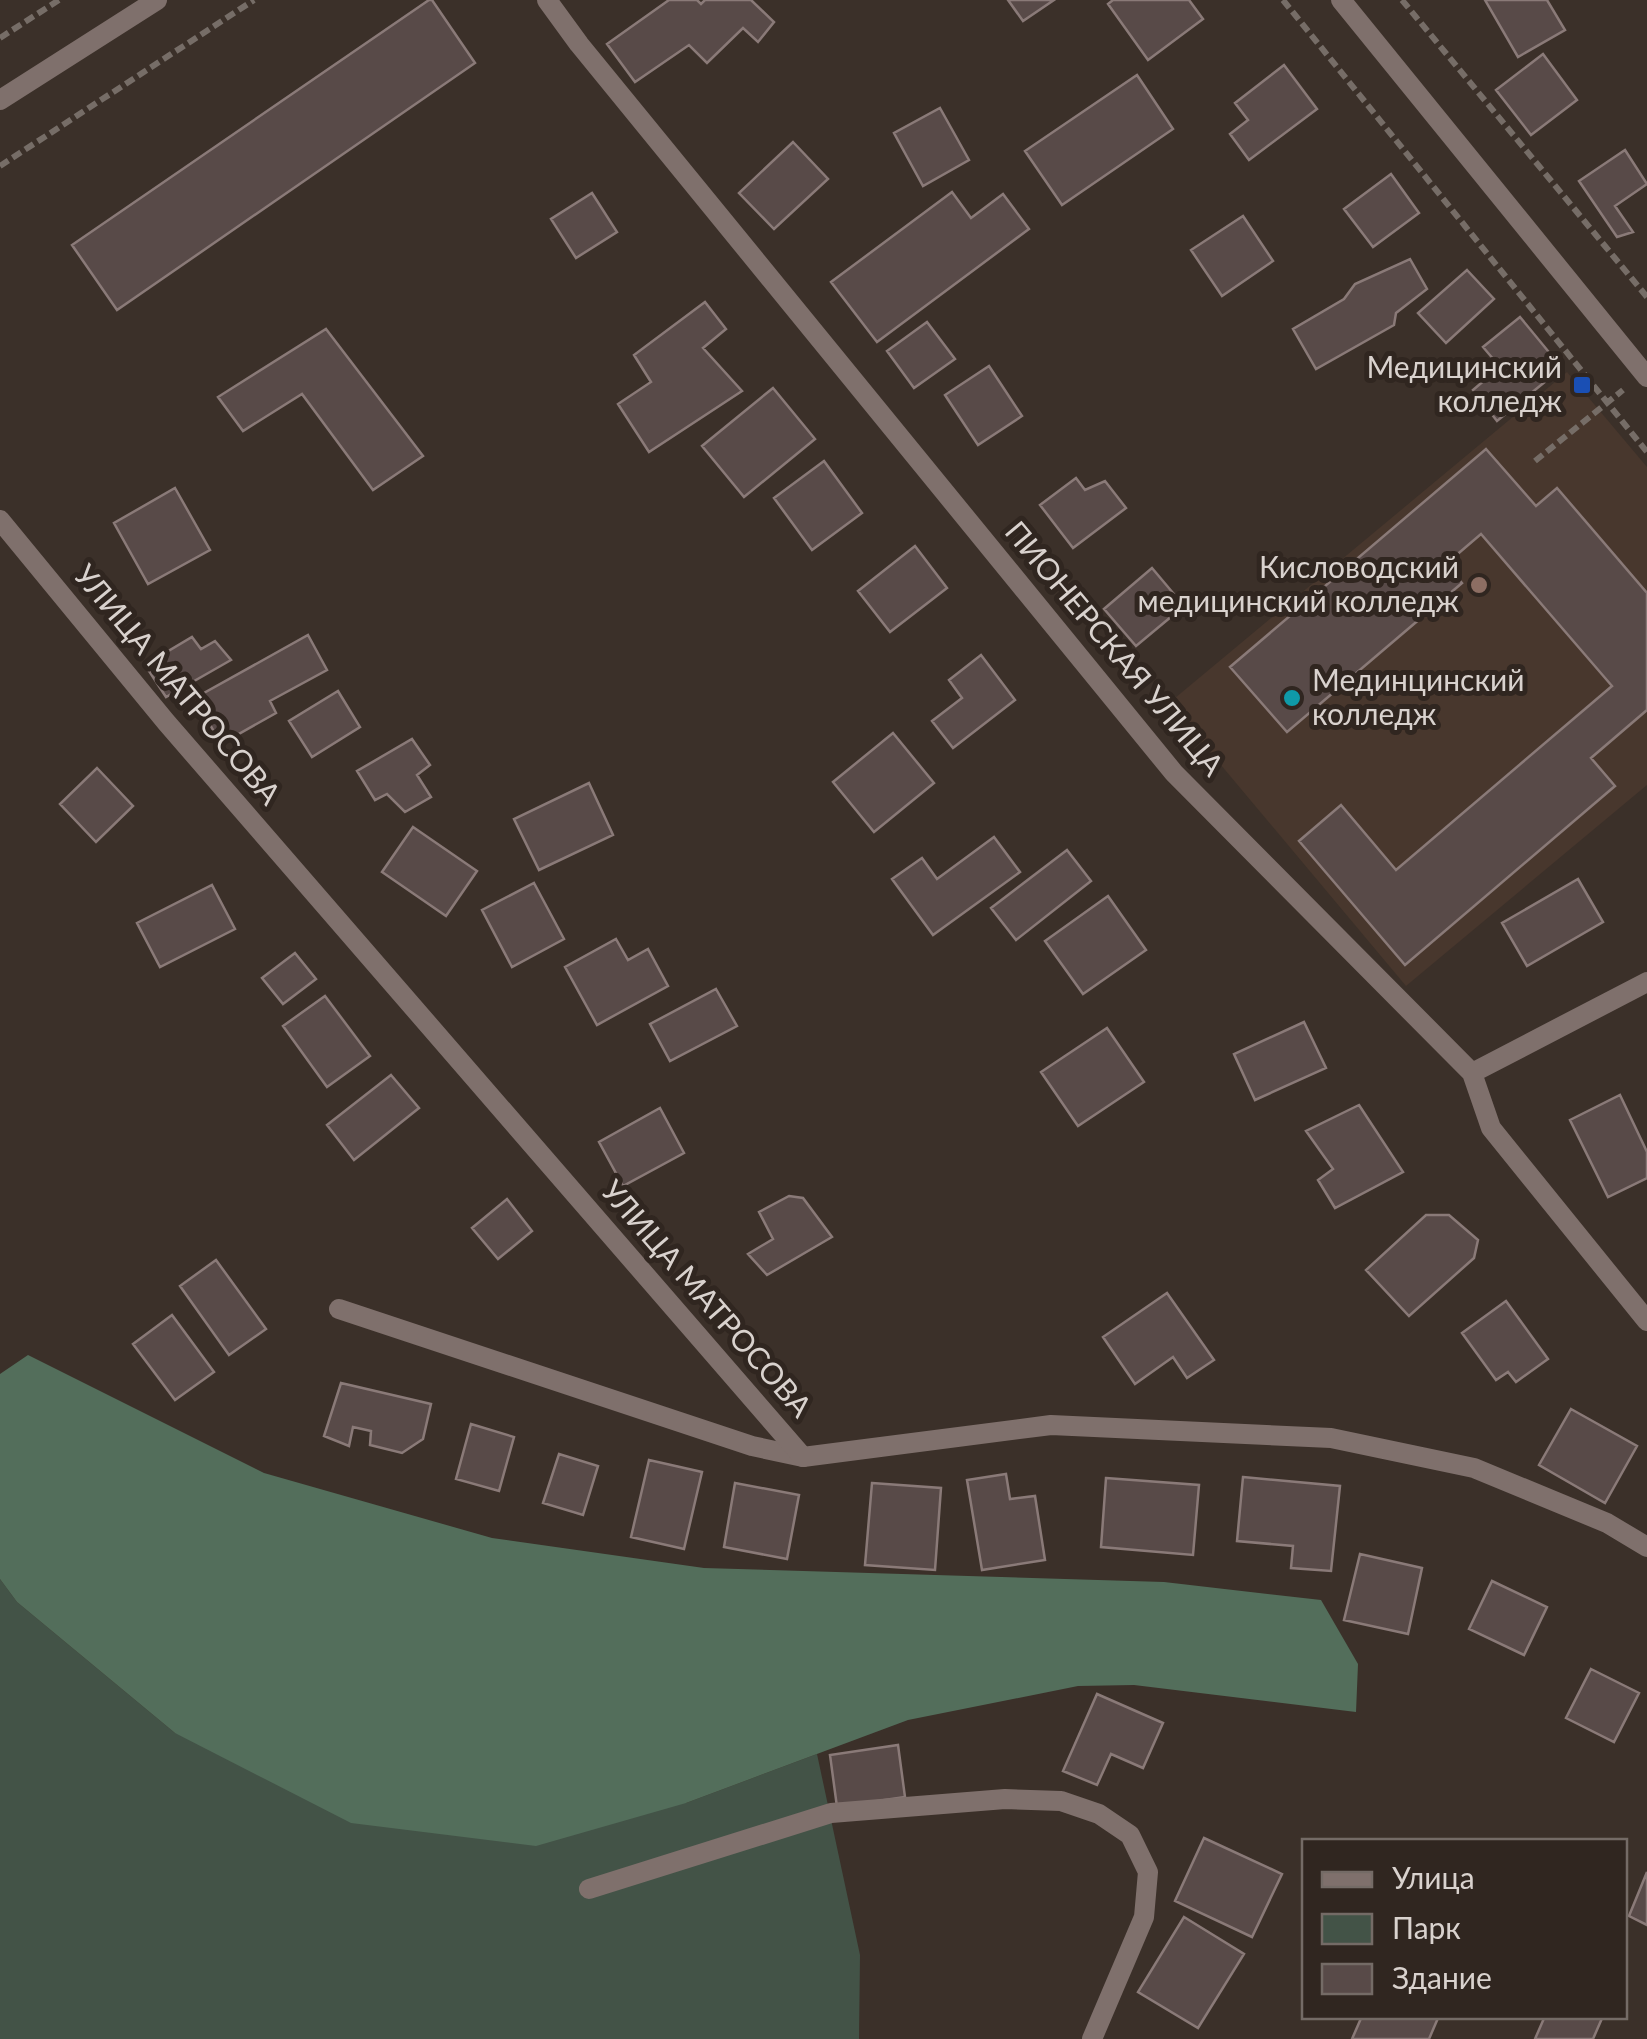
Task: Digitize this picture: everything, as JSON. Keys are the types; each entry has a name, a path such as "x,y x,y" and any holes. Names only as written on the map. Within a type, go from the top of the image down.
{"street":[{"path":"0,100 157,0"},
{"name":"ПИОНЕРСКАЯ УЛИЦА","path":"547,0 1174,773 1472,1074 1491,1128 1647,1320"},
{"path":"1341,0 1647,377"},
{"name":"УЛИЦА МАТРОСОВА","path":"0,520 166,722 803,1457 1050,1426 1331,1438 1474,1468 1607,1523 1647,1547"},
{"path":"1472,1074 1647,982"},
{"path":"340,1309 752,1446 803,1457"},
{"path":"589,1888 831,1814 1004,1799 1061,1801 1099,1814 1130,1836 1148,1872 1144,1917 1092,2039"}],"path":[{"path":"0,38 59,0"},
{"path":"0,166 254,0"},
{"path":"1283,0 1647,452"},
{"path":"1402,0 1647,297"},
{"path":"1535,461 1607,403"}],"shaded area":[{"name":"Кисловодский медицинский колледж","path":"1567,372 1647,467 1647,785 1406,986 1169,703"}],"green space":[{"path":"28,1355 264,1473 492,1538 704,1568 1164,1582 1321,1600 1358,1664 1356,1712 1134,1685 1078,1686 908,1720 686,1803 536,1846 351,1823 175,1733 17,1602 0,1579 0,1374"},
{"path":"0,1579 17,1602 175,1733 686,1803 817,1754 860,1955 859,2039 0,2039"}],"building":[{"path":"429,0 475,63 117,310 72,245"},
{"path":"669,0 697,0 701,4 705,0 751,0 774,22 758,42 743,28 707,63 689,45 635,82 607,44"},
{"path":"1008,0 1054,0 1023,21"},
{"path":"1113,0 1189,0 1203,19 1148,60 1108,4"},
{"path":"1485,0 1547,0 1565,30 1518,57"},
{"path":"1543,54 1577,100 1531,135 1496,90"},
{"path":"1284,65 1317,109 1249,160 1230,134 1248,120 1235,103"},
{"path":"1137,75 1173,129 1062,205 1025,151"},
{"path":"940,108 969,160 923,186 894,133"},
{"path":"793,142 828,179 774,229 739,193"},
{"path":"1625,150 1647,184 1615,206 1633,232 1617,237 1579,181"},
{"path":"1391,174 1419,213 1373,247 1344,209"},
{"path":"952,192 971,218 1003,194 1029,229 877,342 831,282"},
{"path":"592,193 617,232 576,258 551,219"},
{"path":"1243,216 1273,261 1222,296 1191,250"},
{"path":"1410,259 1427,289 1396,313 1394,325 1316,369 1293,329 1344,299 1355,284"},
{"path":"1467,270 1494,299 1446,343 1418,313"},
{"path":"705,302 726,329 703,348 742,391 649,452 618,404 651,382 634,355"},
{"path":"1520,317 1562,368 1497,421 1473,390 1500,367 1483,347"},
{"path":"927,322 955,359 914,388 887,351"},
{"path":"326,329 423,456 373,490 302,394 243,431 218,397"},
{"path":"989,366 1022,416 978,445 945,395"},
{"path":"773,388 815,439 744,497 702,446"},
{"name":"Мединцинский колледж","path":"1486,449 1536,506 1557,488 1647,593 1647,710 1591,758 1615,786 1405,965 1299,841 1341,805 1396,870 1612,686 1481,534 1446,564 1462,583 1287,732 1230,667"},
{"path":"824,461 862,513 812,550 774,498"},
{"path":"1076,478 1085,490 1105,481 1126,508 1073,548 1040,505"},
{"path":"175,488 210,550 148,584 114,523"},
{"path":"915,546 947,588 890,632 858,591"},
{"path":"1152,568 1184,606 1136,646 1104,609"},
{"path":"308,635 327,670 270,701 276,713 221,744 195,698"},
{"path":"192,637 201,649 215,641 231,660 166,697 145,665"},
{"path":"981,655 1015,700 953,748 932,721 962,698 949,680"},
{"path":"338,691 360,727 312,757 289,721"},
{"path":"893,733 934,783 874,832 833,782"},
{"path":"412,739 430,765 417,775 431,797 405,812 387,794 375,800 357,771"},
{"path":"97,768 133,806 96,842 60,804"},
{"path":"589,783 613,835 539,870 514,819"},
{"path":"413,827 477,871 446,916 382,872"},
{"path":"994,837 1020,872 933,935 892,879 922,858 937,879"},
{"path":"1067,850 1091,881 1016,940 991,908"},
{"path":"1578,879 1603,922 1527,966 1502,923"},
{"path":"534,883 564,939 512,967 482,910"},
{"path":"212,885 235,929 160,967 137,923"},
{"path":"1108,896 1146,950 1083,994 1045,941"},
{"path":"616,939 628,960 648,949 668,986 597,1025 565,967"},
{"path":"295,953 316,979 283,1004 262,978"},
{"path":"716,989 737,1026 670,1061 650,1024"},
{"path":"325,996 370,1056 327,1087 283,1026"},
{"path":"1304,1022 1326,1068 1255,1100 1234,1054"},
{"path":"1107,1028 1144,1082 1078,1126 1041,1072"},
{"path":"391,1075 419,1108 354,1160 327,1125"},
{"path":"1620,1095 1647,1152 1647,1178 1608,1197 1570,1120"},
{"path":"1359,1105 1403,1172 1335,1208 1318,1180 1333,1169 1306,1131"},
{"path":"660,1108 684,1153 623,1186 599,1142"},
{"path":"789,1196 803,1198 832,1237 767,1275 748,1254 773,1239 759,1212"},
{"path":"507,1199 532,1231 498,1259 472,1228"},
{"path":"1426,1215 1449,1215 1478,1240 1474,1258 1409,1316 1366,1270"},
{"path":"216,1260 266,1329 229,1355 180,1286"},
{"path":"1167,1293 1214,1360 1187,1378 1173,1357 1135,1384 1103,1337"},
{"path":"1506,1301 1548,1359 1516,1382 1508,1372 1496,1380 1462,1333"},
{"path":"172,1315 214,1372 175,1400 133,1344"},
{"path":"341,1383 431,1404 423,1439 402,1453 370,1445 371,1431 353,1427 349,1446 324,1436"},
{"path":"1571,1409 1637,1446 1605,1503 1539,1465"},
{"path":"471,1424 514,1437 499,1491 456,1479"},
{"path":"559,1454 598,1466 583,1515 543,1503"},
{"path":"649,1460 702,1472 684,1549 631,1537"},
{"path":"1006,1474 1010,1499 1035,1496 1045,1560 982,1570 967,1480"},
{"path":"1243,1477 1340,1486 1331,1571 1291,1568 1293,1546 1237,1541"},
{"path":"1106,1478 1199,1485 1193,1555 1101,1547"},
{"path":"735,1483 799,1495 787,1559 724,1547"},
{"path":"872,1483 941,1488 935,1570 865,1565"},
{"path":"1360,1554 1422,1568 1408,1634 1344,1620"},
{"path":"1492,1581 1547,1607 1524,1655 1469,1629"},
{"path":"1591,1669 1639,1693 1614,1742 1566,1718"},
{"path":"1097,1694 1163,1723 1143,1768 1111,1754 1097,1785 1063,1771"},
{"path":"898,1745 905,1797 837,1807 830,1755"},
{"path":"1204,1838 1282,1874 1252,1937 1175,1901"},
{"path":"1647,1872 1647,1925 1629,1916"},
{"path":"1184,1917 1244,1954 1198,2028 1138,1992"},
{"path":"1361,2019 1438,2019 1429,2039 1352,2039"},
{"path":"1544,2019 1602,2019 1593,2039 1535,2039"}],"place":[{"name":"Медицинский колледж","path":"1582,385"},
{"name":"Кисловодский медицинский колледж","path":"1479,585"},
{"name":"Мединцинский колледж","path":"1292,698"}]}
